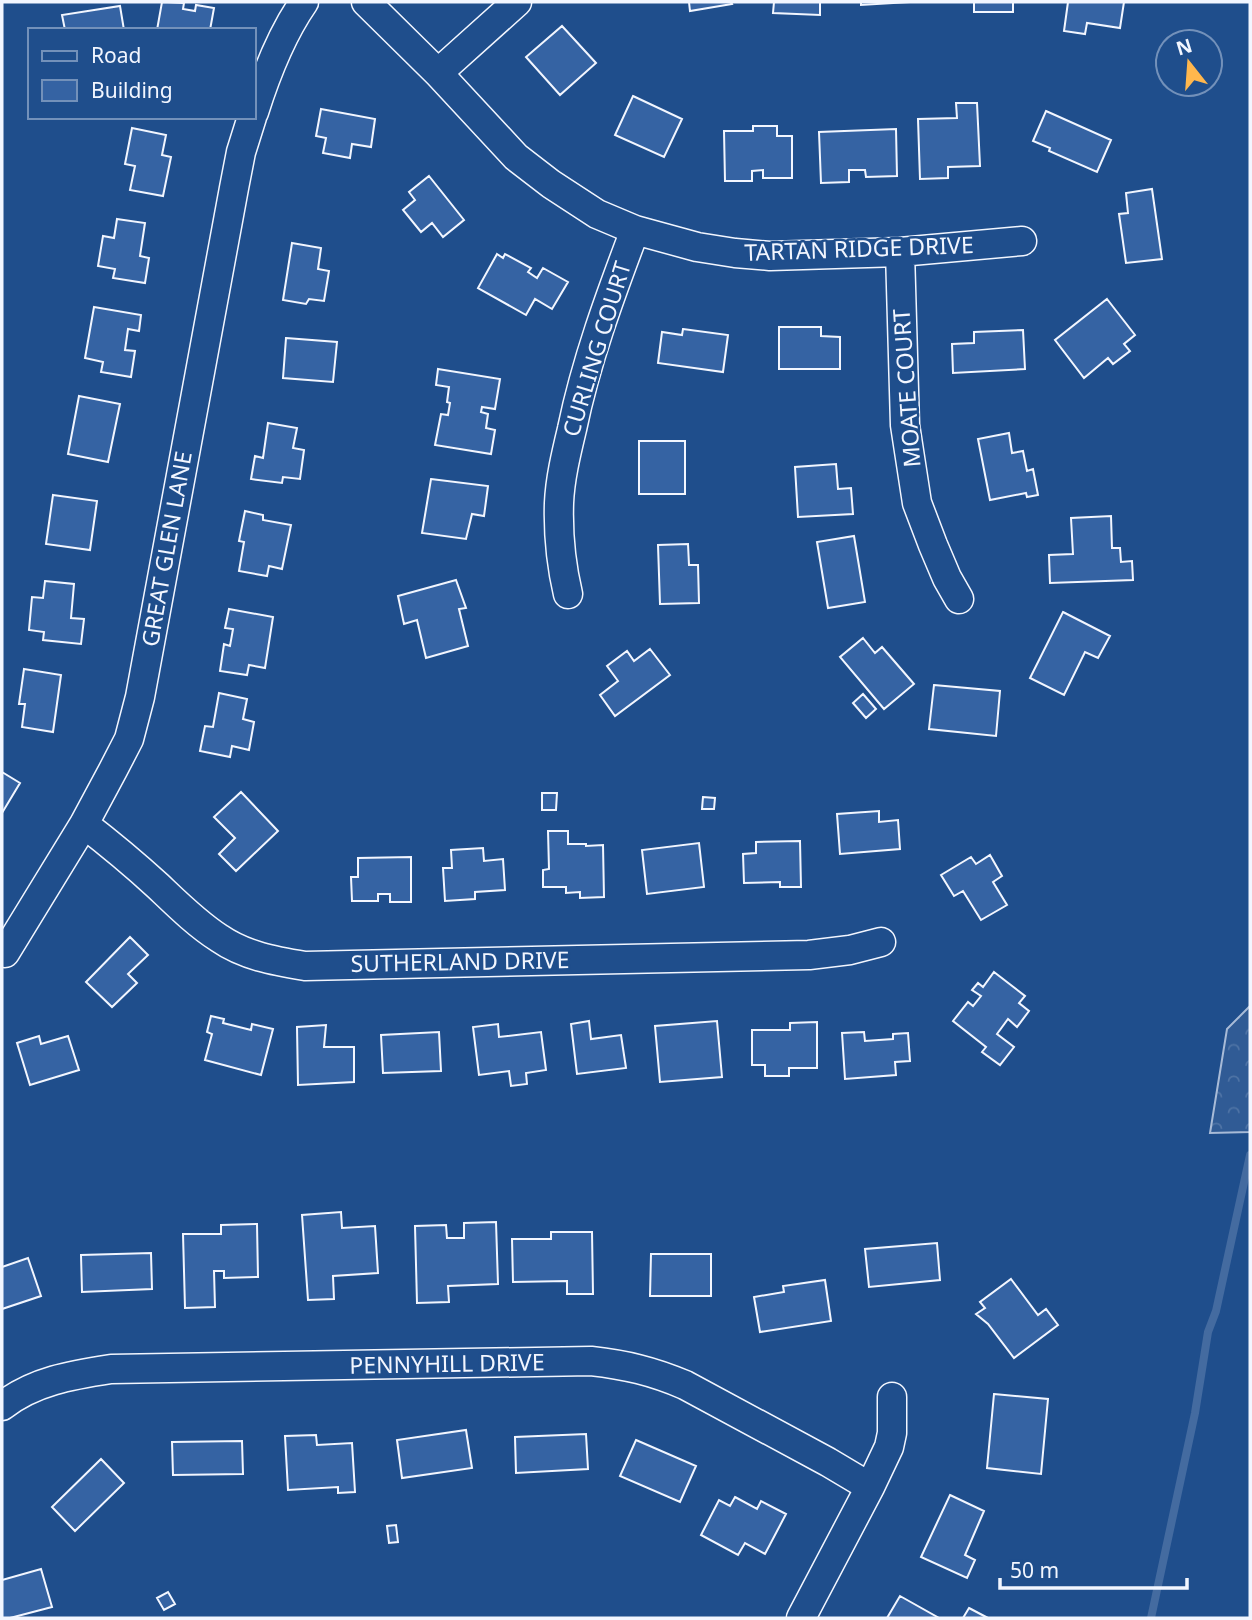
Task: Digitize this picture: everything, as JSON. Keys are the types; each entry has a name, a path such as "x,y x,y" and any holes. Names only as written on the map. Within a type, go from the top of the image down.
{"street":[{"path":"256,105 264,79 292,19 304,2"},
{"name":"TARTAN RIDGE DRIVE","path":"366,2 438,73 516,158 597,214 635,230 697,247 770,256 900,252 1022,241"},
{"path":"438,73 517,2"},
{"name":"GREAT GLEN LANE","path":"5,953 84,824 128,739 140,697 241,152 251,119"},
{"name":"CURLING COURT","path":"568,594 561,562 559,533 559,501 564,465 580,389 635,230"},
{"name":"MOATE COURT","path":"900,252 905,425 917,503 947,578 959,599"},
{"name":"SUTHERLAND DRIVE","path":"84,824 220,939 267,960 305,966 809,955 881,943"},
{"name":"PENNYHILL DRIVE","path":"2,1406 42,1383 70,1375 111,1369 591,1361 625,1365 662,1375 685,1385 870,1487"},
{"path":"801,1618 889,1447 892,1433 892,1397"}],"green space":[{"path":"1250,1006 1250,1132 1210,1133 1227,1029"}],"building":[{"path":"162,2 184,3 183,9 195,11 196,5 214,8 210,28 157,28"},
{"path":"689,2 731,2 732,4 690,11"},
{"path":"774,2 820,2 820,15 773,13"},
{"path":"861,2 910,2 861,5"},
{"path":"974,2 1013,2 1013,12 974,12"},
{"path":"1068,2 1124,2 1120,28 1087,23 1085,34 1064,31"},
{"path":"120,6 124,28 65,28 62,15"},
{"path":"562,26 596,63 560,95 526,57"},
{"path":"633,96 682,119 664,157 615,135"},
{"path":"956,103 977,103 980,166 948,167 948,178 920,179 918,119 957,118"},
{"path":"321,109 375,119 371,147 352,144 350,158 323,153 326,138 316,136"},
{"path":"1046,111 1111,140 1097,172 1033,141"},
{"path":"753,126 777,126 777,136 792,136 792,178 763,178 763,170 752,171 752,181 725,181 724,131 753,131"},
{"path":"132,128 166,135 162,155 171,157 163,196 130,190 135,166 125,164"},
{"path":"896,129 897,176 866,177 865,170 849,170 849,182 821,183 819,132"},
{"path":"429,176 464,220 443,237 432,223 421,232 403,210 415,200 409,192"},
{"path":"1152,189 1162,259 1126,263 1119,214 1128,213 1126,193"},
{"path":"117,219 145,223 140,256 149,258 145,283 113,278 115,269 98,266 103,236 114,238"},
{"path":"292,243 321,248 318,269 329,271 324,301 309,299 306,304 283,300"},
{"path":"497,254 503,258 505,254 531,268 528,272 537,278 543,268 568,282 552,309 535,299 526,315 478,288"},
{"path":"1107,299 1135,335 1124,344 1130,351 1113,364 1108,358 1084,378 1055,340"},
{"path":"94,307 141,315 139,331 128,329 125,350 135,351 131,377 101,372 103,362 85,358"},
{"path":"779,327 821,327 821,336 840,337 840,369 779,369"},
{"path":"683,329 728,335 723,372 658,363 662,332 682,335"},
{"path":"1023,330 1025,369 953,373 952,344 974,343 974,332"},
{"path":"286,338 337,342 333,382 283,378"},
{"path":"438,369 500,379 495,409 482,407 481,412 488,414 486,428 495,430 491,454 435,445 441,414 448,415 450,403 447,402 449,387 436,385"},
{"path":"79,396 120,404 108,462 68,454"},
{"path":"268,423 297,428 293,448 304,450 300,479 283,477 282,483 251,479 255,456 263,458"},
{"path":"1009,433 1012,453 1023,451 1027,471 1033,469 1038,495 1027,497 1026,493 990,500 978,439"},
{"path":"639,441 685,441 685,494 639,494"},
{"path":"836,464 838,489 851,488 853,514 798,517 795,467"},
{"path":"431,479 488,486 484,516 472,514 466,539 422,533"},
{"path":"53,495 97,501 90,550 46,544"},
{"path":"245,511 263,515 263,520 291,525 282,569 269,566 267,576 239,571 244,542 239,541"},
{"path":"1111,516 1112,548 1120,548 1121,562 1132,561 1133,580 1050,583 1049,555 1073,554 1071,518"},
{"path":"854,536 865,602 828,608 817,542"},
{"path":"688,544 689,565 698,565 699,603 660,604 658,545"},
{"path":"456,580 466,608 459,609 468,646 426,658 417,620 404,624 398,596"},
{"path":"45,581 74,584 71,618 84,619 81,644 43,640 44,632 29,630 32,597 43,598"},
{"path":"229,609 273,617 265,668 249,665 247,675 220,671 224,644 230,646 233,629 225,628"},
{"path":"1063,612 1110,636 1098,658 1085,652 1064,695 1030,678"},
{"path":"863,638 875,653 882,647 914,684 884,709 840,657"},
{"path":"650,649 670,675 615,716 600,695 618,681 607,666 627,651 634,661"},
{"path":"24,669 61,675 53,732 22,727 25,704 19,704"},
{"path":"934,685 1000,691 996,736 929,729"},
{"path":"219,693 247,699 243,719 254,722 249,750 232,746 230,757 200,751 205,726 213,727"},
{"path":"863,694 876,709 866,718 853,703"},
{"path":"2,772 20,783 2,813"},
{"path":"241,792 278,831 236,871 219,854 235,838 214,817"},
{"path":"542,793 557,793 556,810 542,810"},
{"path":"703,797 715,798 714,809 702,809"},
{"path":"879,811 879,822 898,820 900,849 840,854 837,814"},
{"path":"548,831 568,831 568,844 603,845 604,897 580,898 580,892 566,893 566,887 543,887 543,870 549,869"},
{"path":"800,841 801,887 780,887 780,882 744,883 743,854 756,853 756,842"},
{"path":"699,843 704,887 647,894 642,850"},
{"path":"483,848 484,861 503,859 505,890 475,892 475,899 445,901 443,868 452,868 451,850"},
{"path":"990,855 1002,876 993,882 1007,905 981,920 963,891 954,896 941,875 971,857 976,864"},
{"path":"411,857 411,902 390,902 390,894 378,894 378,901 352,901 351,877 358,877 358,858"},
{"path":"130,937 148,955 128,974 137,983 112,1007 86,982"},
{"path":"994,972 1025,996 1019,1003 1029,1011 1017,1027 1008,1019 997,1034 1014,1047 1000,1065 982,1052 986,1047 953,1021 968,1002 973,1006 981,996 972,990 978,983 983,987"},
{"path":"211,1016 224,1019 223,1023 251,1030 252,1024 273,1029 261,1075 205,1060 212,1034 207,1032"},
{"path":"589,1021 591,1039 621,1035 626,1068 577,1074 571,1024"},
{"path":"717,1021 722,1077 660,1082 655,1026"},
{"path":"817,1022 817,1068 789,1068 789,1076 765,1076 765,1065 752,1065 752,1030 790,1030 790,1023"},
{"path":"498,1024 499,1037 541,1032 546,1070 526,1073 527,1084 511,1086 509,1071 479,1075 473,1027"},
{"path":"326,1025 324,1047 354,1047 354,1082 298,1085 297,1027"},
{"path":"439,1032 441,1071 383,1073 381,1035"},
{"path":"864,1032 865,1041 893,1039 893,1034 908,1033 910,1061 895,1062 896,1075 845,1079 842,1033"},
{"path":"39,1036 41,1044 68,1036 79,1070 30,1085 17,1043"},
{"path":"341,1212 342,1228 375,1226 378,1273 333,1276 334,1299 308,1300 302,1215"},
{"path":"496,1222 498,1284 448,1286 449,1302 417,1303 415,1226 446,1225 447,1238 464,1238 464,1223"},
{"path":"257,1224 258,1277 224,1278 224,1271 214,1271 215,1307 185,1308 183,1234 221,1234 221,1225"},
{"path":"551,1232 592,1232 593,1294 567,1294 567,1281 513,1282 512,1239 551,1239"},
{"path":"937,1243 940,1280 869,1287 865,1249"},
{"path":"151,1253 152,1289 82,1292 81,1255"},
{"path":"651,1254 711,1254 711,1296 650,1296"},
{"path":"28,1258 41,1296 2,1309 2,1267"},
{"path":"1011,1279 1038,1315 1046,1309 1058,1325 1014,1358 988,1324 976,1314 985,1308 980,1302"},
{"path":"825,1280 831,1321 760,1332 754,1297 784,1292 783,1286"},
{"path":"994,1394 1048,1399 1041,1474 987,1468"},
{"path":"466,1430 472,1468 402,1478 397,1440"},
{"path":"586,1434 588,1469 516,1473 515,1437"},
{"path":"316,1435 317,1445 352,1443 355,1492 338,1493 338,1487 288,1490 285,1436"},
{"path":"636,1440 696,1466 680,1502 620,1476"},
{"path":"242,1441 243,1474 173,1475 172,1442"},
{"path":"101,1459 124,1483 75,1531 52,1507"},
{"path":"950,1495 984,1511 965,1555 975,1560 967,1578 921,1557"},
{"path":"735,1497 757,1509 761,1501 786,1514 765,1554 745,1543 738,1555 701,1535 719,1500 730,1506"},
{"path":"396,1525 398,1542 389,1543 387,1526"},
{"path":"41,1569 52,1607 2,1618 2,1580"},
{"path":"168,1592 175,1604 164,1610 157,1598"},
{"path":"900,1596 939,1618 887,1618"},
{"path":"969,1608 988,1618 963,1618"}],"waterway":[{"path":"1151,1618 1195,1413 1208,1332 1216,1311 1250,1155"}]}
